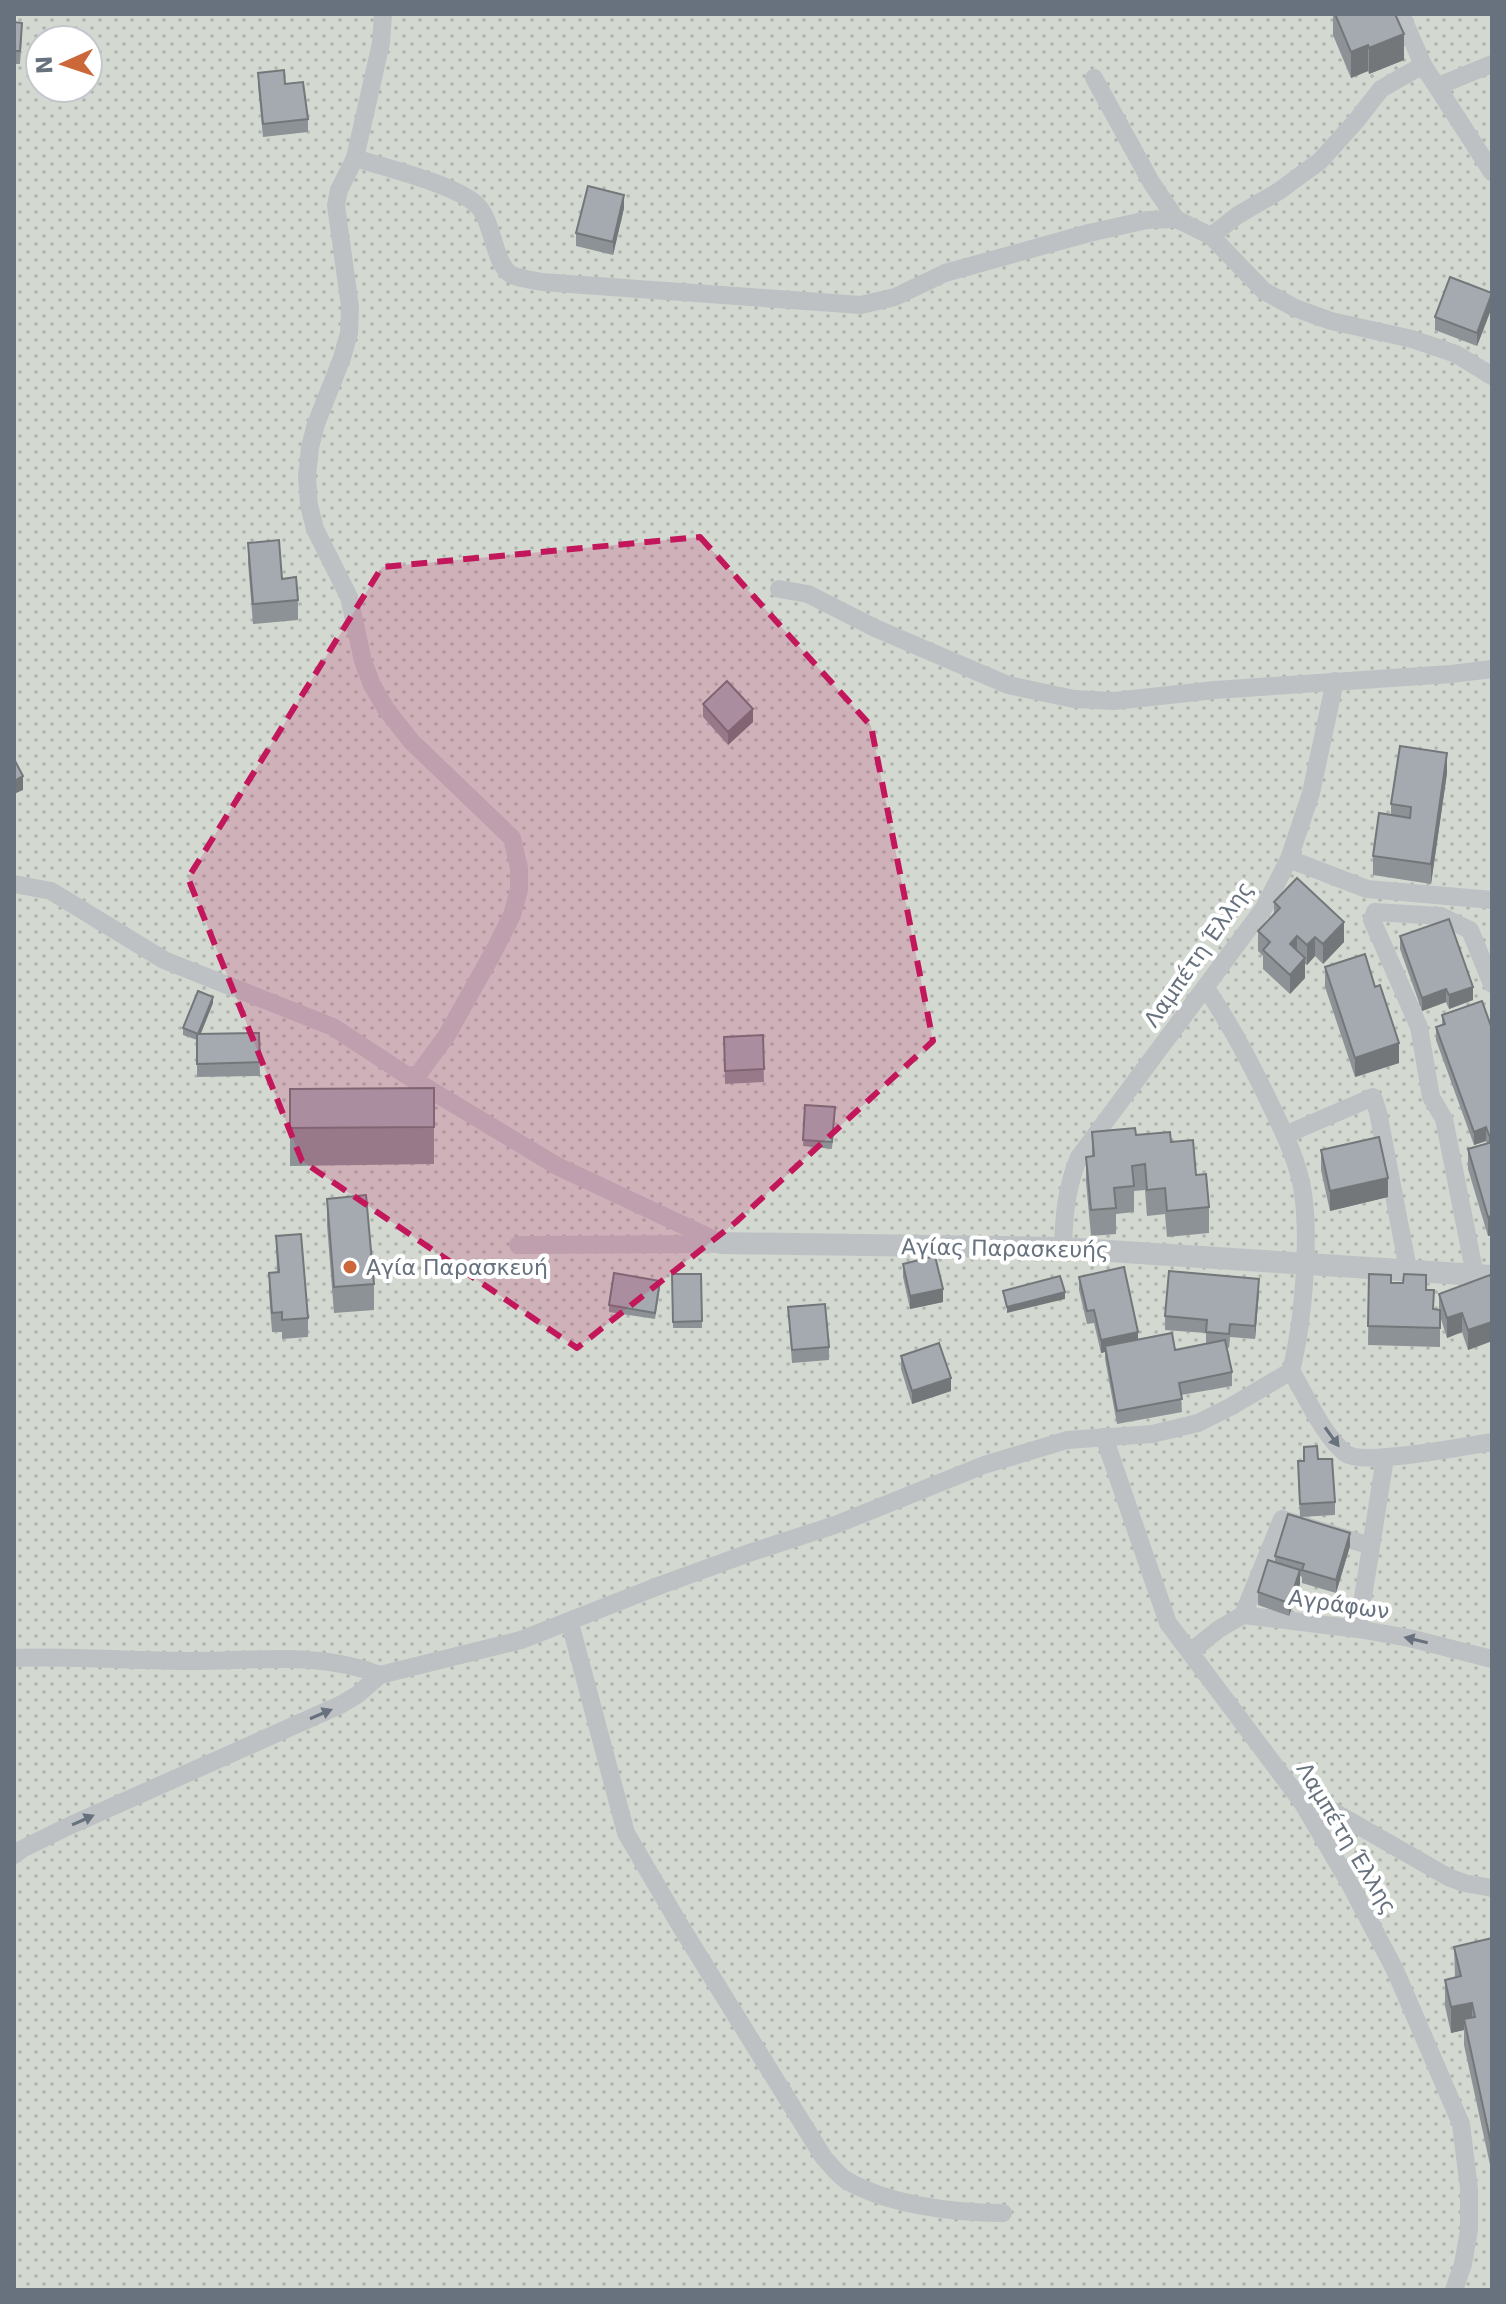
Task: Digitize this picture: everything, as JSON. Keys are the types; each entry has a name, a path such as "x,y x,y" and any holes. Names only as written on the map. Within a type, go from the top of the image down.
{"street":[{"path":"383,14 381,43 355,158 345,175 336,205 350,307 349,333 310,447 307,476 309,505 315,529 349,597 363,661 372,685 411,741 512,838 519,868 519,890 512,915 447,1035 414,1080"},
{"path":"1401,14 1423,65 1492,172"},
{"path":"1438,86 1492,64"},
{"path":"1211,236 1320,161 1381,89 1423,65"},
{"path":"1094,78 1151,182 1176,219"},
{"path":"355,158 462,194 479,206 503,266 511,275 542,282 861,305 895,297 945,273 1078,236 1147,220 1176,219 1211,236 1264,291 1295,308 1456,354 1492,376"},
{"path":"779,589 808,594 875,628 1008,685 1074,699 1114,701 1215,690 1492,669"},
{"name":"Λαμπέτη Έλλης","path":"1063,1248 1064,1208 1069,1180 1079,1157 1264,908 1289,859 1311,793 1335,681"},
{"path":"1289,859 1367,889 1492,900"},
{"path":"14,884 51,891 164,960 333,1027 557,1166 721,1243"},
{"path":"1484,1276 1444,1119 1431,1097 1419,1027 1372,920 1375,912 1441,916 1470,930 1492,984"},
{"path":"14,1855 69,1826 340,1705 380,1675 488,1650 570,1623 676,1579 835,1525 984,1465 1067,1440 1152,1434 1198,1423 1291,1371 1301,1311 1303,1191 1285,1135 1235,1031 1206,988"},
{"path":"1285,1135 1373,1097 1408,1269"},
{"name":"Αγίας Παρασκευής","path":"518,1245 721,1243 1063,1248 1484,1276"},
{"path":"1291,1371 1332,1438 1353,1458 1385,1458 1492,1442"},
{"name":"Λαμπέτη Έλλης","path":"1104,1437 1168,1623 1302,1802 1395,1970 1461,2124 1468,2178 1469,2230 1463,2264 1454,2290"},
{"path":"1358,1629 1385,1458"},
{"path":"1190,1652 1243,1615 1282,1519 1371,1546"},
{"name":"Αγράφων","path":"1243,1615 1409,1638 1492,1659"},
{"path":"570,1623 626,1833 824,2158 843,2178 867,2190 920,2206 970,2213 1003,2213"},
{"path":"14,1658 279,1659 338,1662 380,1675"},
{"path":"1302,1802 1331,1810 1448,1877 1492,1888"}],"highlighted area":[{"path":"700,537 871,726 933,1041 736,1222 577,1348 302,1161 188,878 382,567"}],"shaded area":[{"path":"14,14 1492,14 1492,2290 14,2290"}],"building":[{"path":"1335,14 1395,14 1404,34 1351,52"},
{"path":"14,22 22,23 20,51 14,51"},
{"path":"284,70 285,84 303,82 308,119 263,124 258,73"},
{"path":"588,186 624,195 613,242 576,233"},
{"path":"1450,277 1492,293 1477,333 1435,317"},
{"path":"279,540 282,579 296,577 298,600 253,604 248,543"},
{"path":"727,681 753,709 728,732 703,704"},
{"path":"1400,746 1447,753 1431,864 1373,856 1379,813 1410,818 1411,807 1391,804"},
{"path":"14,759 23,776 14,781"},
{"path":"1297,878 1344,922 1323,944 1315,937 1307,945 1297,936 1290,944 1305,958 1290,975 1263,950 1270,942 1258,931 1280,908 1274,902"},
{"path":"1449,919 1473,987 1449,995 1446,989 1422,998 1400,936"},
{"path":"1365,954 1375,987 1380,985 1399,1043 1355,1058 1325,967"},
{"path":"198,991 213,997 198,1034 183,1028"},
{"path":"1482,1001 1492,1029 1492,1134 1489,1135 1486,1127 1474,1132 1436,1027 1445,1024 1442,1015"},
{"path":"259,1033 260,1062 197,1064 197,1034"},
{"path":"763,1035 764,1069 725,1071 724,1037"},
{"path":"434,1088 434,1127 290,1128 290,1089"},
{"path":"805,1105 835,1107 832,1142 803,1140"},
{"path":"1135,1128 1136,1135 1170,1132 1171,1142 1193,1140 1196,1175 1206,1174 1209,1207 1167,1211 1165,1188 1147,1190 1145,1164 1132,1166 1134,1186 1114,1188 1116,1208 1091,1210 1086,1157 1094,1156 1092,1132"},
{"path":"1379,1137 1388,1178 1330,1191 1321,1150"},
{"path":"1492,1142 1492,1216 1488,1217 1468,1149"},
{"name":"Αγία Παρασκευή","path":"366,1195 374,1284 334,1287 327,1199"},
{"path":"301,1234 308,1318 282,1320 282,1312 272,1313 269,1273 279,1272 276,1236"},
{"path":"935,1256 943,1289 910,1296 903,1264"},
{"path":"1124,1267 1138,1332 1101,1340 1094,1310 1087,1311 1079,1277"},
{"path":"1169,1271 1259,1279 1255,1326 1230,1324 1229,1334 1206,1332 1207,1320 1165,1316"},
{"path":"614,1273 660,1281 655,1313 609,1305"},
{"path":"672,1274 701,1274 702,1321 673,1322"},
{"path":"1369,1274 1391,1275 1391,1283 1403,1283 1404,1274 1426,1275 1426,1290 1434,1290 1433,1309 1440,1310 1440,1328 1368,1326"},
{"path":"1490,1275 1492,1322 1468,1330 1462,1313 1447,1318 1439,1294"},
{"path":"1060,1276 1065,1292 1007,1307 1003,1291"},
{"path":"825,1304 829,1347 792,1350 788,1307"},
{"path":"1172,1333 1175,1350 1225,1340 1232,1372 1179,1383 1182,1399 1117,1411 1105,1346"},
{"path":"939,1343 951,1378 912,1391 901,1356"},
{"path":"1317,1446 1318,1459 1332,1459 1335,1502 1300,1504 1298,1461 1304,1461 1304,1447"},
{"path":"1288,1514 1350,1533 1336,1580 1302,1570 1304,1564 1275,1556"},
{"path":"1268,1560 1300,1570 1289,1603 1258,1592"},
{"path":"1492,1938 1492,2148 1464,2019 1475,2017 1472,2003 1451,2007 1445,1980 1461,1976 1454,1947"}],"place":[{"name":"Αγία Παρασκευή","path":"350,1267"}]}
